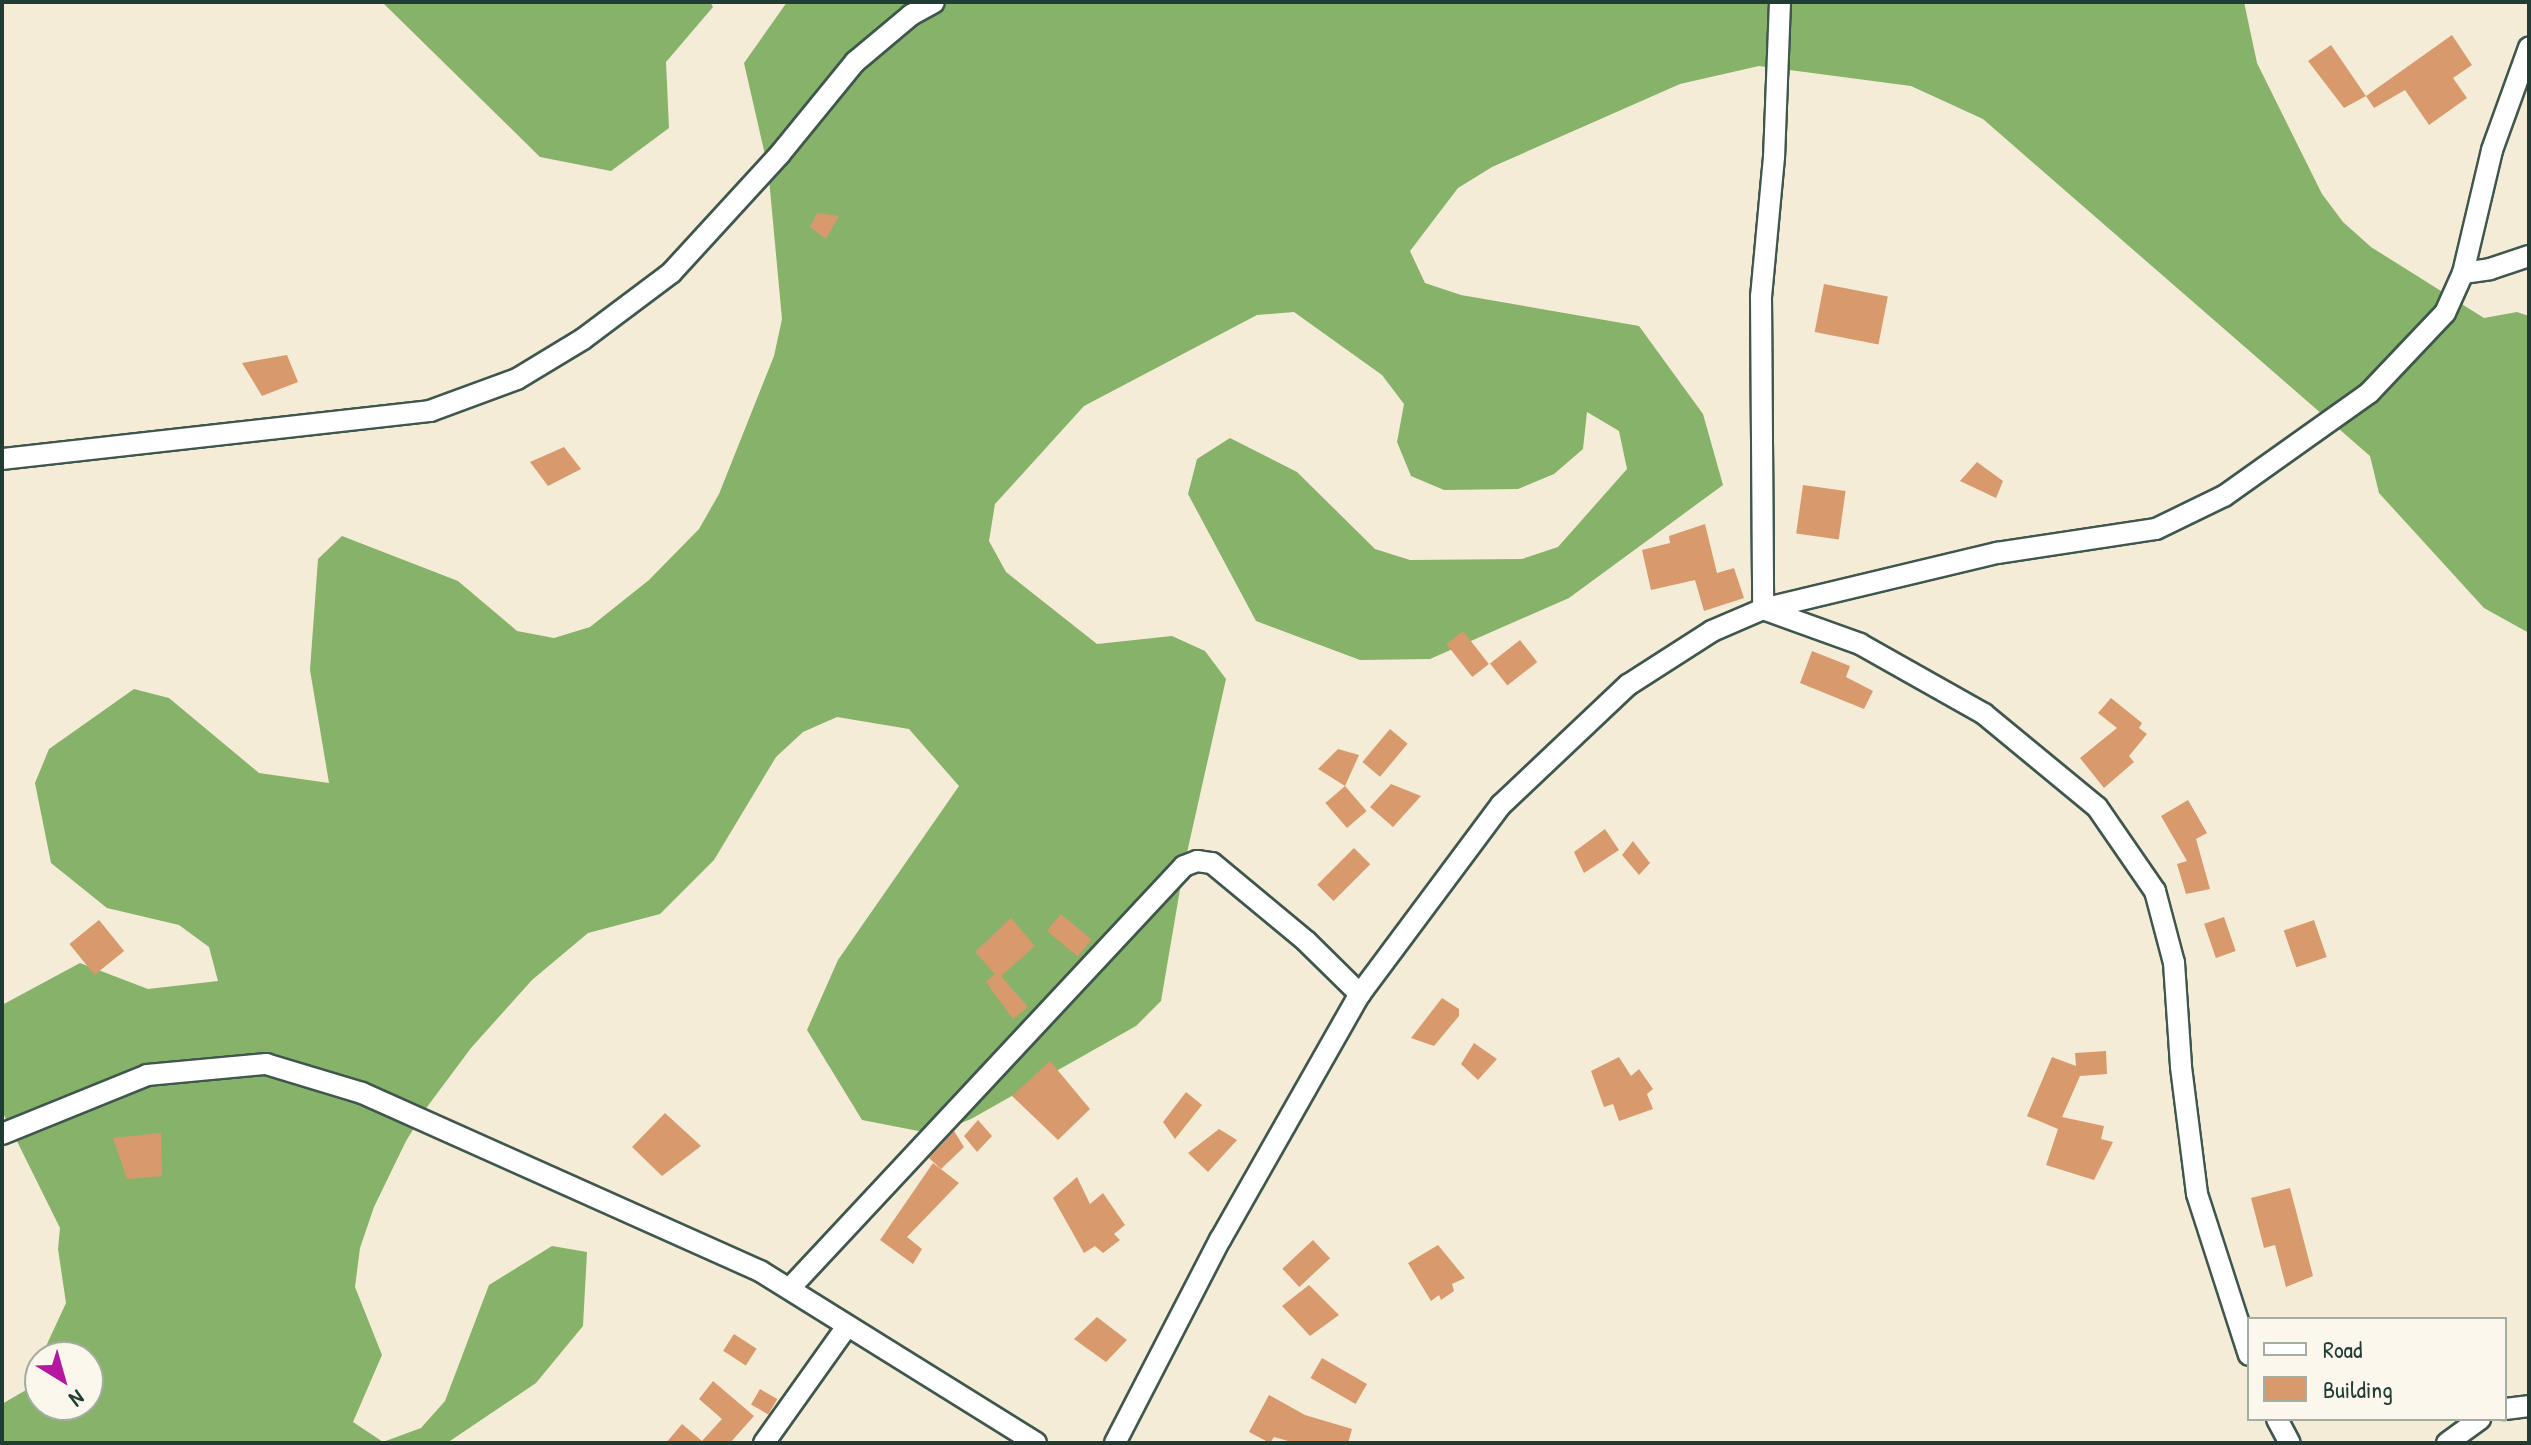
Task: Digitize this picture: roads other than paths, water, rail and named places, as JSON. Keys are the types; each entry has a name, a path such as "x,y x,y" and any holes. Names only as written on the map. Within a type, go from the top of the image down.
{"street":[{"path":"2,459 430,411 517,379 583,339 671,273 780,154 855,62 911,15 934,2"},
{"path":"1763,609 1761,296 1775,128 1780,2"},
{"path":"1115,1443 1220,1240 1360,994 1501,805 1593,717 1640,677 1712,631 1763,609 1997,553 2156,529 2224,496 2369,393 2445,313 2463,273 2492,150 2529,48"},
{"path":"2463,273 2490,269 2529,256"},
{"path":"1763,609 1860,644 1984,714 2097,807 2155,891 2174,963 2181,1067 2197,1194 2247,1349"},
{"path":"790,1288 1184,866 1197,861 1212,863 1306,941 1360,994"},
{"path":"2,1134 147,1075 266,1064 362,1093 473,1139 687,1236 790,1288 1036,1443"},
{"path":"764,1443 847,1326"},
{"path":"2507,1409 2529,1406"},
{"path":"2278,1421 2290,1443"},
{"path":"2447,1443 2477,1421"}]}
